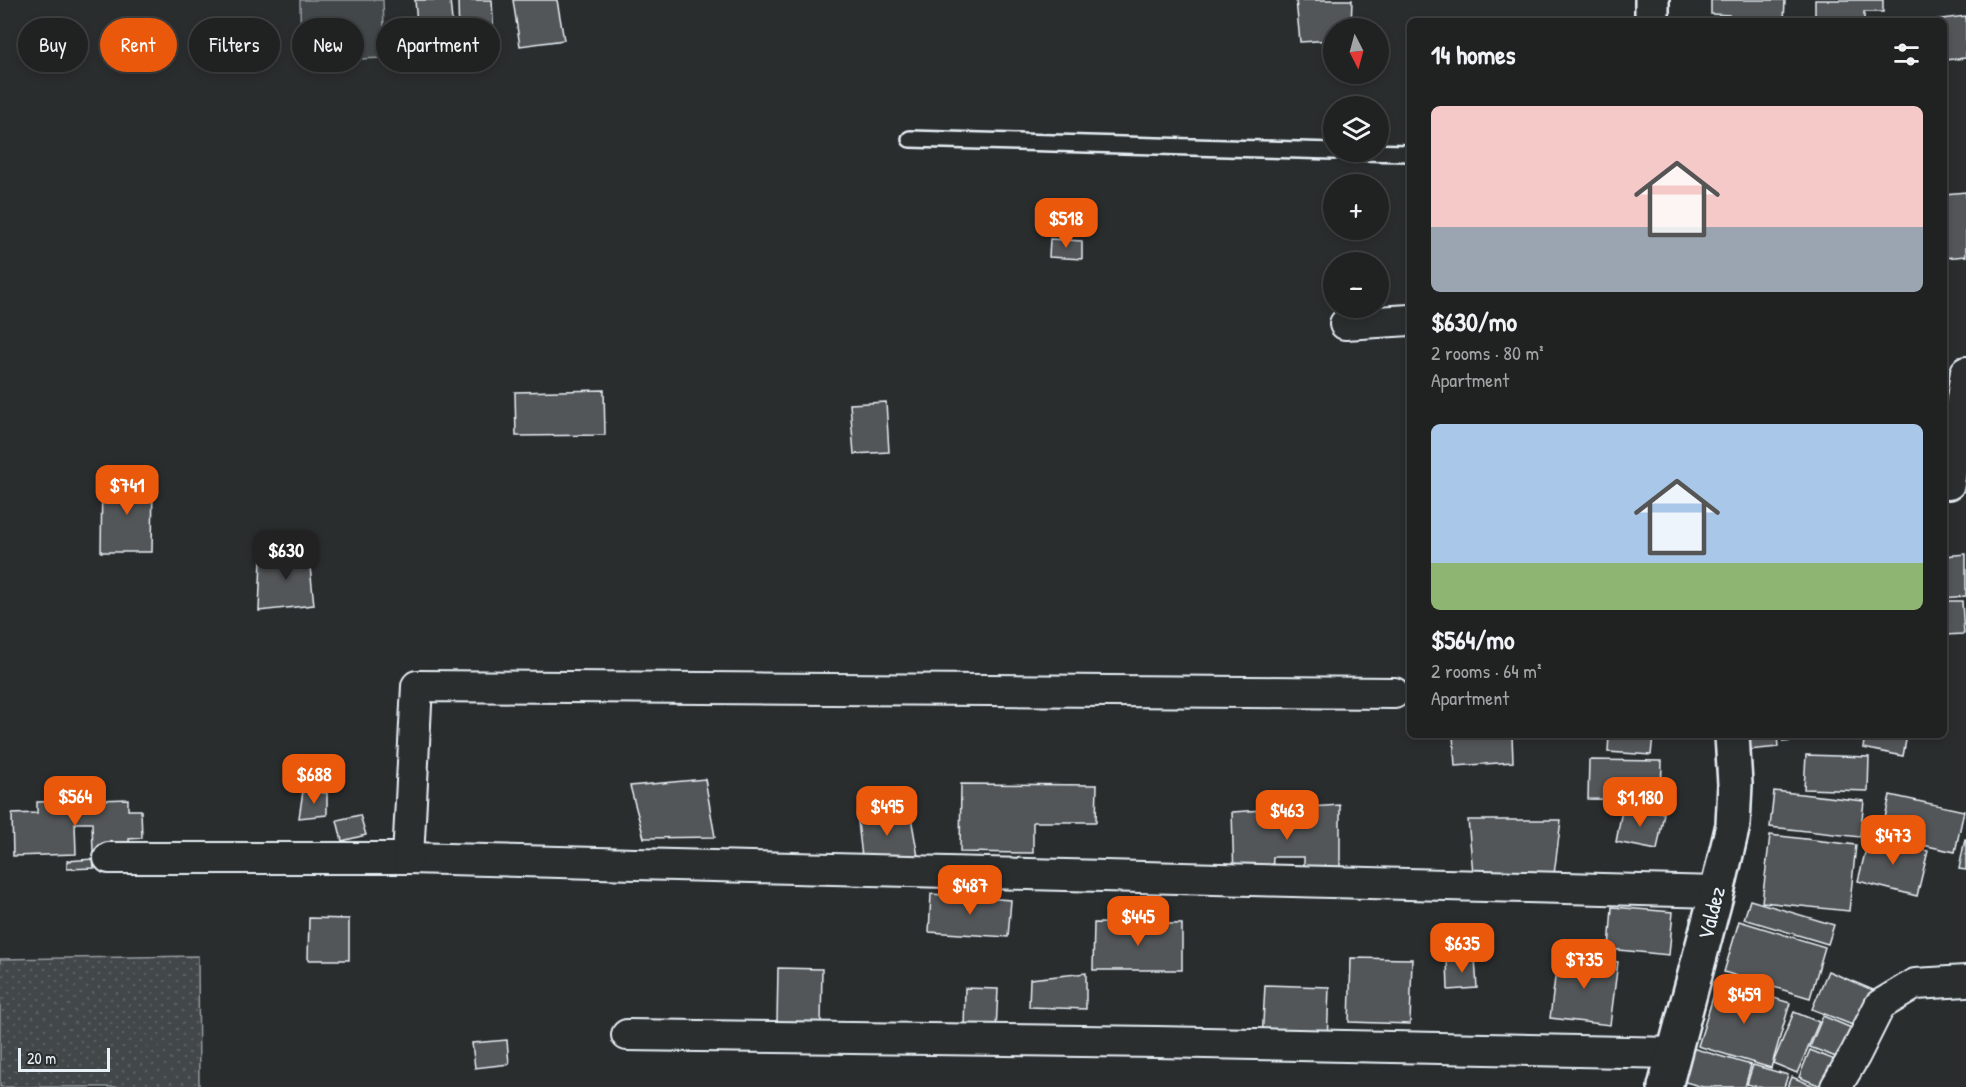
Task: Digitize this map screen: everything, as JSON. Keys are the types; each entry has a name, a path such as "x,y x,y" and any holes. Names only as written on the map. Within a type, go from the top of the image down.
{"street":[{"path":"1652,0 1652,18"},
{"path":"1345,324 1407,320"},
{"path":"1953,484 1966,372"},
{"path":"408,858 417,686 1394,693"},
{"name":"Valdez","path":"1665,1087 1733,825 1735,784 1732,738"},
{"path":"109,858 408,858 1717,892"},
{"path":"1836,1087 1880,1005 1915,984 1966,981"},
{"path":"627,1035 1168,1042 1675,1053"}],"lane":[{"path":"910,139 1323,151"},
{"path":"1389,153 1407,153"}],"shaded area":[{"path":"300,0 383,0 384,18 376,18 376,58 364,59 364,18 300,18"},
{"path":"198,956 199,1087 0,1087 0,959"}],"building":[{"path":"415,0 450,0 452,18 417,18"},
{"path":"458,0 492,0 493,18 458,18"},
{"path":"513,0 557,0 564,40 520,46"},
{"path":"1296,0 1352,0 1351,18 1323,18 1323,41 1300,42"},
{"path":"1711,0 1785,0 1784,18 1728,18 1729,15 1711,14"},
{"path":"1815,0 1883,0 1883,12 1864,12 1864,18 1815,18"},
{"path":"1966,16 1966,58 1947,60 1947,18"},
{"path":"1947,116 1950,142 1947,142"},
{"path":"1966,192 1966,256 1947,258 1947,194"},
{"path":"1050,239 1082,241 1082,259 1049,257"},
{"path":"604,390 605,435 516,436 515,392"},
{"path":"886,402 889,452 854,454 850,404"},
{"path":"102,481 153,481 152,552 101,552"},
{"path":"308,548 314,605 259,611 261,559"},
{"path":"1966,554 1966,596 1947,598 1947,556"},
{"path":"1947,601 1962,601 1964,634 1947,635"},
{"path":"1453,738 1512,738 1513,762 1455,766"},
{"path":"1609,738 1653,738 1651,755 1608,752"},
{"path":"1747,738 1777,738 1778,747 1749,750"},
{"path":"1782,738 1813,738 1813,739 1783,742"},
{"path":"1865,738 1906,738 1903,756 1863,748"},
{"path":"1806,755 1869,757 1868,791 1804,789"},
{"path":"1589,760 1662,761 1661,800 1588,799"},
{"path":"705,779 715,837 644,838 630,786"},
{"path":"961,784 1097,785 1096,822 1033,822 1033,853 960,852"},
{"path":"303,791 327,793 327,815 299,818"},
{"path":"1774,791 1864,801 1860,837 1770,827"},
{"path":"1890,795 1964,811 1955,852 1881,836"},
{"path":"128,799 128,810 141,810 142,838 129,839 130,850 93,851 92,823 75,823 76,854 13,856 12,814 37,813 37,802"},
{"path":"1340,805 1340,878 1304,878 1304,857 1273,857 1272,878 1234,877 1232,812"},
{"path":"1623,805 1664,813 1657,850 1616,842"},
{"path":"909,806 919,862 863,866 857,813"},
{"path":"360,815 366,835 342,841 337,820"},
{"path":"1468,820 1561,820 1554,874 1473,873"},
{"path":"1770,835 1856,845 1849,911 1762,902"},
{"path":"1869,837 1928,851 1917,896 1858,881"},
{"path":"1966,839 1966,870 1959,869"},
{"path":"93,859 94,868 67,869 67,861"},
{"path":"931,894 1011,900 1008,937 929,932"},
{"path":"1750,900 1834,925 1828,944 1744,919"},
{"path":"1612,907 1673,912 1669,955 1609,949"},
{"path":"309,918 349,919 349,960 308,960"},
{"path":"1739,921 1825,947 1810,998 1724,972"},
{"path":"1094,923 1182,924 1182,970 1093,970"},
{"path":"1558,954 1618,962 1610,1025 1550,1018"},
{"path":"1351,958 1412,959 1410,1024 1349,1022"},
{"path":"1475,958 1477,988 1448,990 1447,960"},
{"path":"778,968 822,969 821,1024 777,1023"},
{"path":"1828,971 1880,993 1865,1030 1812,1009"},
{"path":"1086,973 1086,1009 1029,1007 1030,979"},
{"path":"1718,981 1790,1003 1771,1068 1698,1046"},
{"path":"1265,985 1329,987 1327,1044 1262,1041"},
{"path":"965,988 998,989 996,1031 964,1030"},
{"path":"1794,1012 1819,1022 1797,1073 1773,1063"},
{"path":"1823,1016 1861,1032 1849,1062 1810,1047"},
{"path":"507,1040 509,1064 475,1068 472,1043"},
{"path":"1692,1048 1751,1065 1745,1087 1703,1087 1682,1081"},
{"path":"1810,1050 1840,1062 1823,1087 1799,1077"},
{"path":"1753,1065 1788,1075 1784,1087 1758,1087 1747,1084"},
{"path":"1792,1077 1816,1087 1788,1087"}]}
